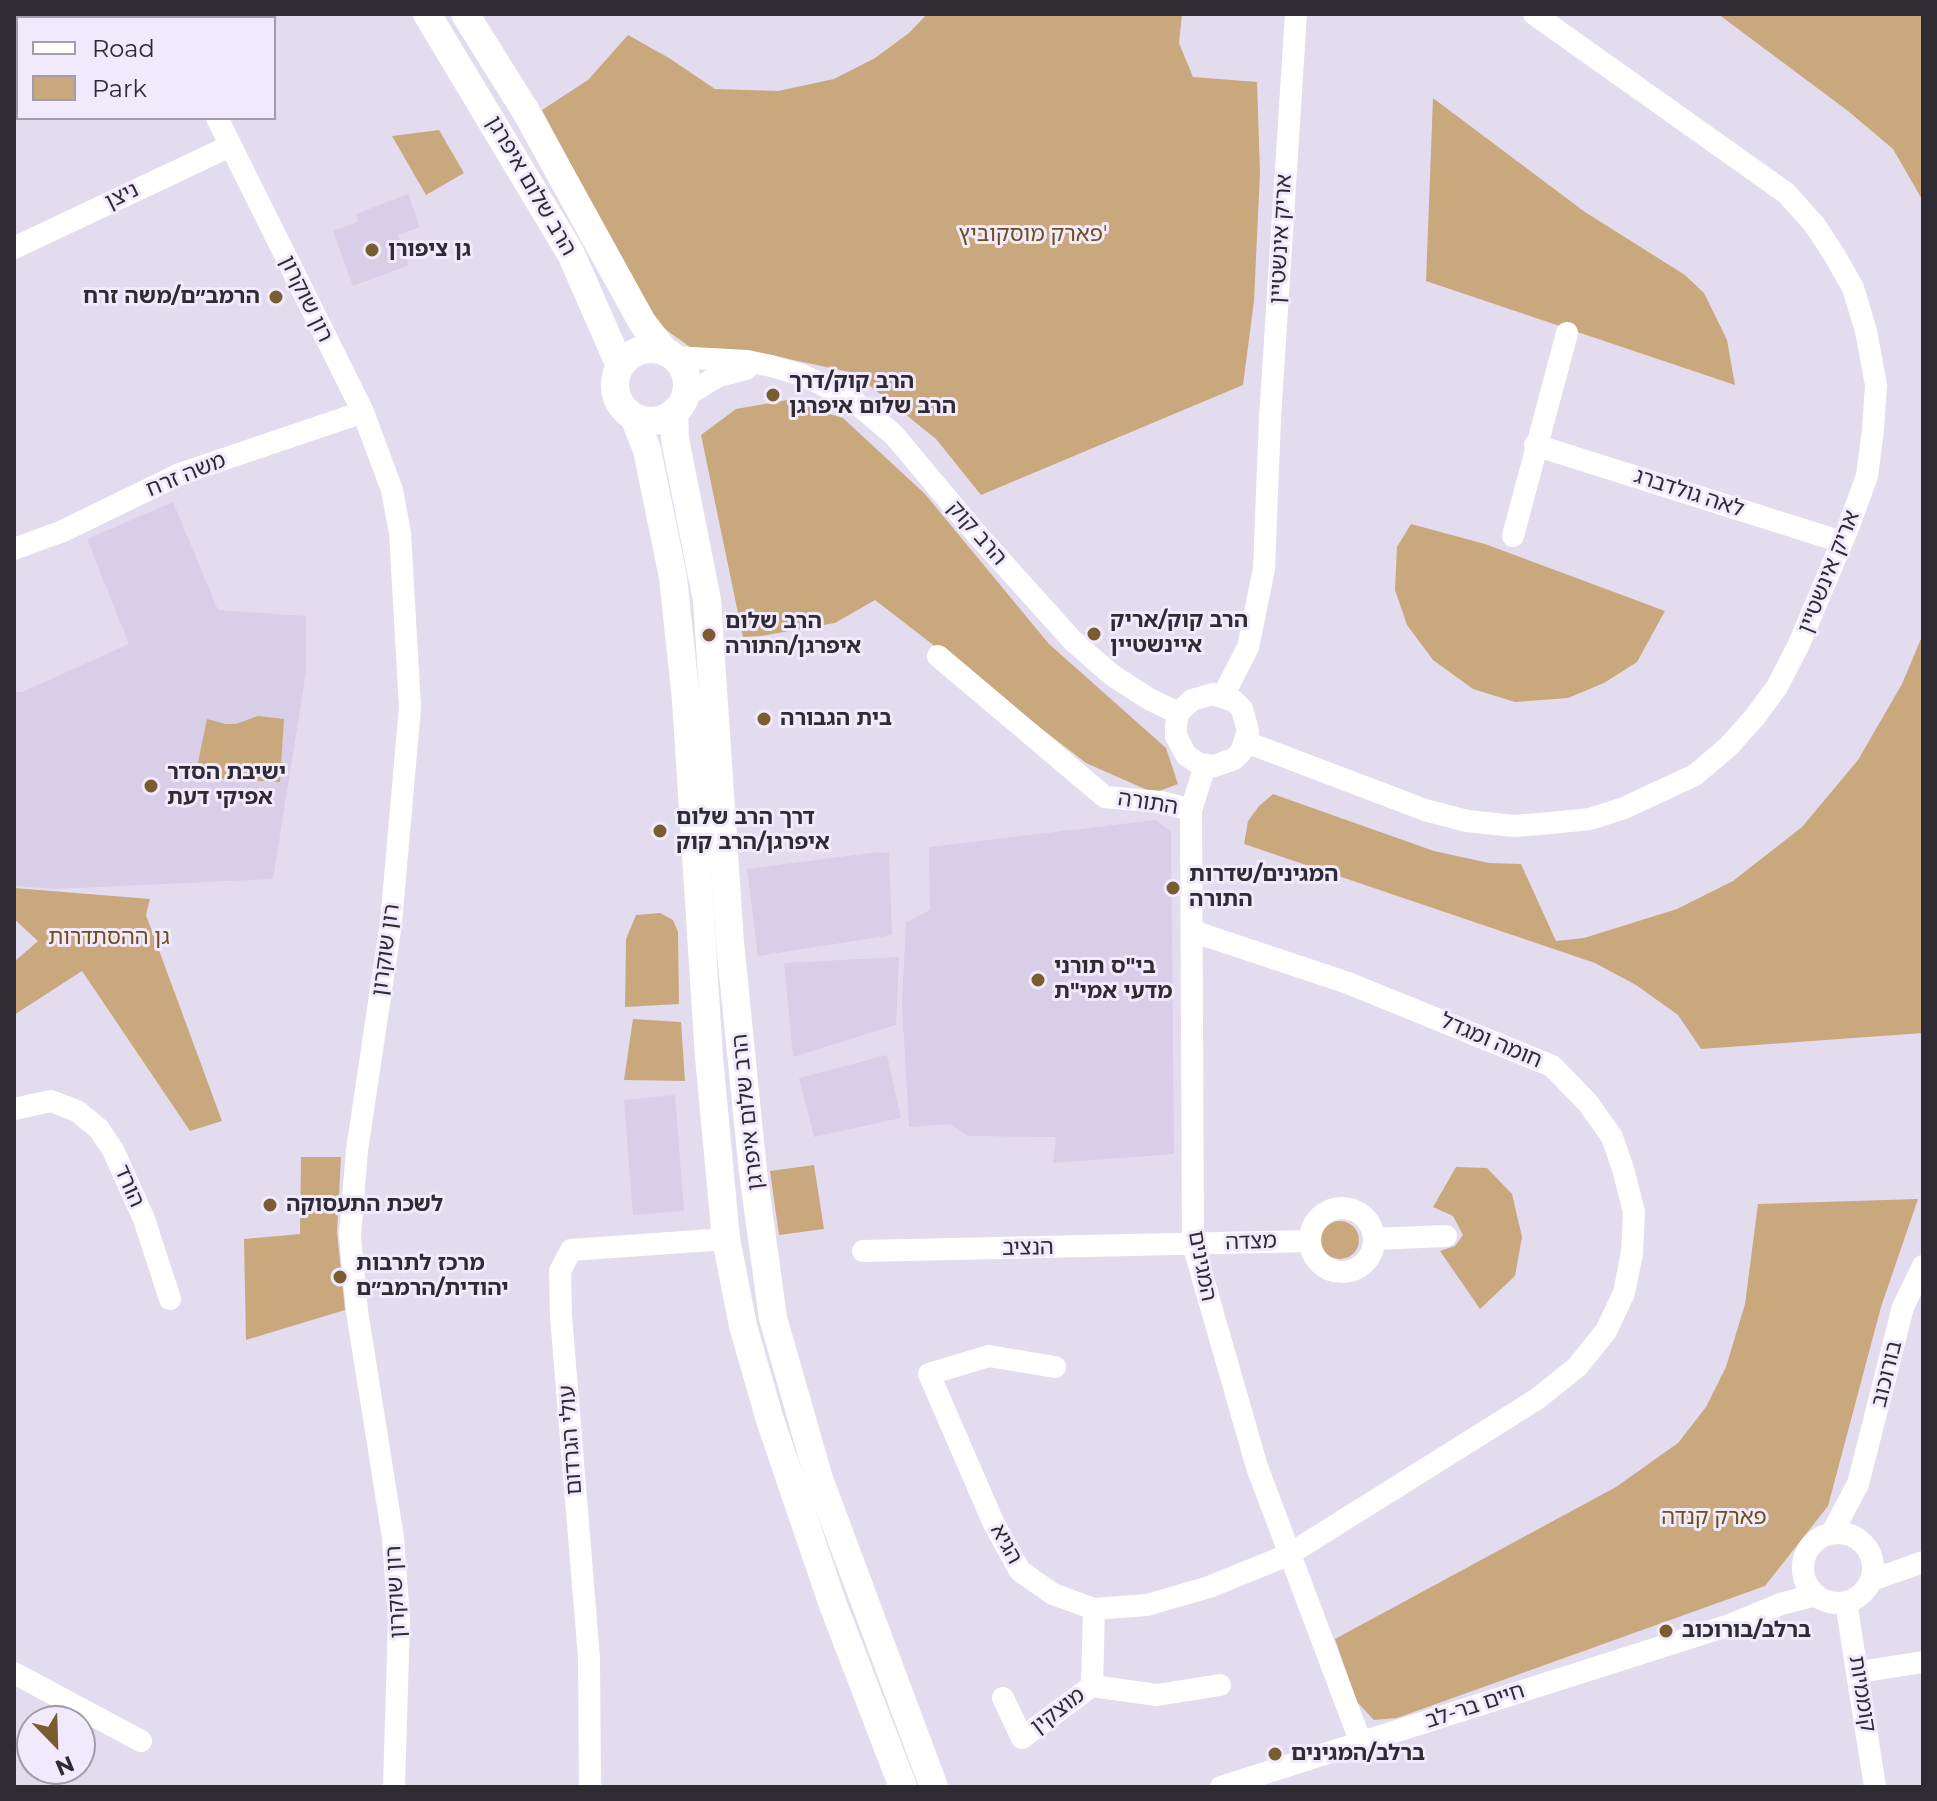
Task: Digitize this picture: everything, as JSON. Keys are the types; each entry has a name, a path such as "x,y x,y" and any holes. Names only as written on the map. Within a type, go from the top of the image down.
{"main road":[{"name":"הרב שלום איפרגן","path":"427,14 571,254 620,366"},
{"name":"הרב שלום איפרגן","path":"465,14 525,110 642,322 670,354"},
{"path":"655,349 670,354 684,370 680,403 669,417 652,421 634,417 626,411 616,394 616,375 620,366 643,350 655,349"},
{"name":"הרב שלום איפרגן","path":"680,403 676,447 707,600 730,943 755,1186 773,1318 819,1479 934,1787"},
{"name":"הרב שלום איפרגן","path":"634,417 647,450 673,577 681,651 709,1057 726,1239 743,1326 770,1420 833,1605 903,1787"}],"street":[{"name":"אריק אינשטיין","path":"1223,696 1248,647 1264,569 1270,418 1296,14"},
{"name":"אריק אינשטיין","path":"1246,742 1425,810 1467,821 1514,826 1551,823 1590,819 1624,808 1695,775 1729,746 1754,718 1777,687 1799,644 1842,542 1867,476 1876,385 1866,331 1853,288 1835,256 1814,224 1786,193 1534,14"},
{"name":"רון שוקרון","path":"218,120 363,412 392,490 400,533 410,707 391,923 357,1150 350,1236 357,1311 393,1538 399,1620 394,1787"},
{"name":"ניצן","path":"14,248 230,146"},
{"path":"1513,536 1567,333"},
{"name":"הרב קוק","path":"670,354 771,366 802,375 850,398 878,419 1073,641 1112,675 1178,713"},
{"name":"הרב קוק","path":"680,403 704,383 729,372 771,366"},
{"name":"משה זרח","path":"14,549 63,531 180,474 363,412"},
{"name":"לאה גולדברג","path":"1535,445 1842,542"},
{"name":"התורה","path":"938,656 1105,797 1161,802 1191,810"},
{"path":"1202,696 1223,696 1242,709 1247,720 1246,742 1234,759 1224,764 1205,766 1194,761 1180,746 1176,736 1178,713 1192,700 1202,696"},
{"name":"המגינים","path":"1205,766 1191,810 1193,1244 1227,1372 1257,1467 1361,1743"},
{"name":"חומה ומגדל","path":"1192,931 1348,983 1552,1066 1588,1103 1612,1137 1634,1212 1632,1253 1624,1293 1606,1331 1577,1367 1537,1399 1288,1555"},
{"name":"הורד","path":"14,1109 51,1101 77,1111 99,1129 113,1150 153,1244 170,1299"},
{"path":"1341,1208 1360,1213 1372,1229 1374,1239 1369,1258 1352,1271 1342,1273 1332,1272 1315,1260 1309,1241 1310,1230 1322,1214 1341,1208"},
{"path":"1374,1239 1446,1236"},
{"name":"עולי הגרדום","path":"590,1787 589,1658 560,1271 571,1250 726,1239"},
{"name":"מצדה","path":"1193,1244 1309,1241"},
{"name":"הנציב","path":"863,1251 1193,1244"},
{"name":"בורוכוב","path":"1832,1533 1858,1484 1903,1307 1923,1266"},
{"name":"הגיא","path":"1055,1367 989,1356 929,1374 994,1524 1020,1571 1053,1594 1094,1609 1147,1605 1209,1587 1288,1555"},
{"name":"בורוכוב","path":"1858,1484 1865,1546"},
{"path":"1832,1533 1844,1533 1865,1546 1923,1560 1872,1580 1861,1595 1846,1602 1830,1602 1816,1595 1806,1581 1803,1563 1812,1545 1832,1533"},
{"path":"1865,1546 1873,1564 1872,1580"},
{"name":"חיים בר-לב","path":"1730,1625 1775,1595 1803,1563"},
{"name":"חיים בר-לב","path":"1221,1787 1816,1595"},
{"name":"קוממיות","path":"1846,1602 1875,1787"},
{"name":"מוצקין","path":"1092,1686 1094,1609"},
{"path":"1859,1672 1923,1662"},
{"path":"14,1673 141,1741"},
{"name":"מוצקין","path":"1003,1698 1022,1738 1092,1686 1157,1695 1220,1685"}],"shaded area":[{"name":"גן ציפורן","path":"408,194 420,227 398,235 409,265 353,286 333,231 358,222 356,214"},
{"name":"ישיבת הסדר אפיקי דעת","path":"173,502 218,610 306,616 306,672 273,879 56,889 14,886 14,692 22,692 129,644 87,539"},
{"name":"בי\"ס תורני מדעי אמי\"ת","path":"1156,820 1171,832 1174,1154 1053,1163 1056,1137 968,1136 950,1124 909,1127 902,1004 906,922 930,910 929,847"},
{"path":"889,853 892,935 758,956 747,869"},
{"path":"899,957 896,1025 793,1057 784,963"},
{"path":"887,1055 901,1118 814,1137 799,1078"},
{"path":"675,1095 684,1211 633,1215 624,1100"}],"green space":[{"name":"פארק מוסקוביץ'","path":"927,14 1182,14 1179,43 1193,77 1257,82 1260,172 1254,301 1243,385 981,495 936,439 854,373 761,353 694,350 654,321 542,110 588,80 628,35 715,89 778,91 834,79 875,58 909,33"},
{"path":"1718,14 1923,14 1923,201 1893,149 1848,111"},
{"path":"1433,98 1585,212 1685,275 1704,293 1727,340 1735,385 1426,281"},
{"path":"439,130 464,173 426,195 392,136"},
{"path":"787,400 843,418 925,494 1049,644 1166,748 1178,784 1154,793 1086,763 875,600 835,623 743,637 701,435 736,409"},
{"path":"1411,524 1485,544 1665,611 1637,662 1604,683 1568,698 1515,702 1473,689 1433,660 1407,625 1395,590 1397,547"},
{"path":"1923,634 1923,1033 1701,1049 1678,1015 1636,985 1595,963 1244,844 1248,821 1273,794 1434,851 1489,863 1521,864 1556,941 1584,938 1677,909 1733,881 1802,827 1858,760 1902,684"},
{"path":"258,716 284,719 280,782 195,777 207,719 236,724"},
{"name":"גן ההסתדרות","path":"14,888 150,899 146,915 222,1121 190,1131 82,971 14,1015 14,962 38,941 14,919"},
{"path":"660,913 673,920 678,932 679,1004 625,1007 626,939 636,915"},
{"path":"633,1019 681,1022 685,1081 624,1080"},
{"path":"301,1157 341,1157 337,1232 345,1310 246,1340 244,1239 300,1234"},
{"path":"814,1165 824,1229 779,1235 770,1171"},
{"path":"1456,1167 1487,1168 1512,1194 1522,1237 1515,1276 1480,1309 1440,1251 1455,1246 1463,1235 1453,1216 1433,1207"},
{"name":"פארק קנדה","path":"1918,1199 1881,1307 1828,1506 1765,1586 1397,1718 1374,1720 1357,1702 1335,1639 1616,1487 1678,1443 1706,1407 1726,1367 1745,1304 1758,1204"},
{"path":"1340,1221 1353,1227 1359,1240 1353,1253 1340,1259 1327,1253 1321,1240 1327,1227"}],"place":[{"name":"גן ציפורן","path":"372,250"},
{"name":"הרמב״ם/משה זרח","path":"276,297"},
{"name":"הרב קוק/דרך הרב שלום איפרגן","path":"773,395"},
{"name":"הרב קוק/אריק איינשטיין","path":"1094,634"},
{"name":"הרב שלום איפרגן/התורה","path":"709,635"},
{"name":"בית הגבורה","path":"764,719"},
{"name":"ישיבת הסדר אפיקי דעת","path":"151,786"},
{"name":"דרך הרב שלום איפרגן/הרב קוק","path":"660,831"},
{"name":"המגינים/שדרות התורה","path":"1173,888"},
{"name":"בי\"ס תורני מדעי אמי\"ת","path":"1038,980"},
{"name":"לשכת התעסוקה","path":"270,1205"},
{"name":"מרכז לתרבות יהודית/הרמב״ם","path":"340,1277"},
{"name":"ברלב/בורוכוב","path":"1666,1631"},
{"name":"ברלב/המגינים","path":"1275,1754"}]}
